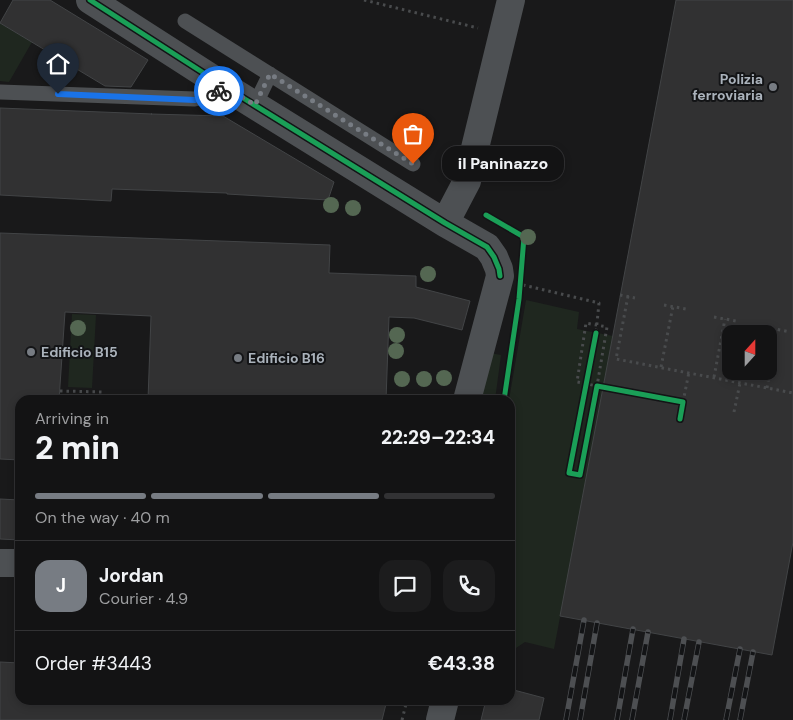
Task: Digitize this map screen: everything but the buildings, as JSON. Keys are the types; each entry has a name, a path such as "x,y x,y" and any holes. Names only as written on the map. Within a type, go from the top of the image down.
{"street":[{"path":"90,0 227,88 487,247 494,256 500,276 468,395"},
{"path":"445,223 467,181 511,0"},
{"path":"0,563 15,563"},
{"path":"440,720 444,705"}],"lane":[{"path":"185,21 413,164"},
{"path":"255,105 270,74"},
{"path":"0,92 195,100 227,88"}],"path":[{"path":"364,0 502,35"},
{"path":"520,284 599,303 597,325 569,473 580,475 597,386 607,327 597,325 586,323 576,382 597,386"},
{"path":"620,295 635,298"},
{"path":"628,296 616,358 793,393"},
{"path":"664,305 686,309"},
{"path":"661,367 673,306"},
{"path":"714,317 736,321"},
{"path":"714,378 725,319"},
{"path":"778,330 790,332"},
{"path":"683,402 688,372"},
{"path":"767,388 768,380"},
{"path":"734,412 740,383"},
{"path":"60,391 103,392"},
{"path":"402,720 406,705"}],"shaded area":[{"path":"0,23 32,42 9,82 0,81"},
{"path":"526,300 579,312 577,329 613,336 554,649 525,642 515,649 515,395 510,395"},
{"path":"72,314 96,315 92,388 68,387"},
{"path":"490,353 501,355 496,395 479,395"}],"railway":[{"path":"566,720 584,620"},
{"path":"580,720 597,623"},
{"path":"617,720 633,629"},
{"path":"632,720 648,632"},
{"path":"670,720 684,639"},
{"path":"684,720 699,642"},
{"path":"726,720 740,649"},
{"path":"740,720 753,652"}],"cycle path":[{"path":"90,0 227,88 487,247 494,257 500,276"},
{"path":"486,215 524,237 519,299 505,395"},
{"path":"596,333 569,473 580,475 597,386 683,402 680,419"}],"way so far":[{"path":"219,91 227,88 255,105 270,74 413,164"}],"place":[{"name":"Polizia ferroviaria","path":"773,87"},
{"name":"il Paninazzo","path":"413,164"},
{"name":"Edificio B15","path":"31,352"},
{"name":"Edificio B16","path":"238,358"}],"route":[{"path":"58,94 195,100 219,91"}]}
